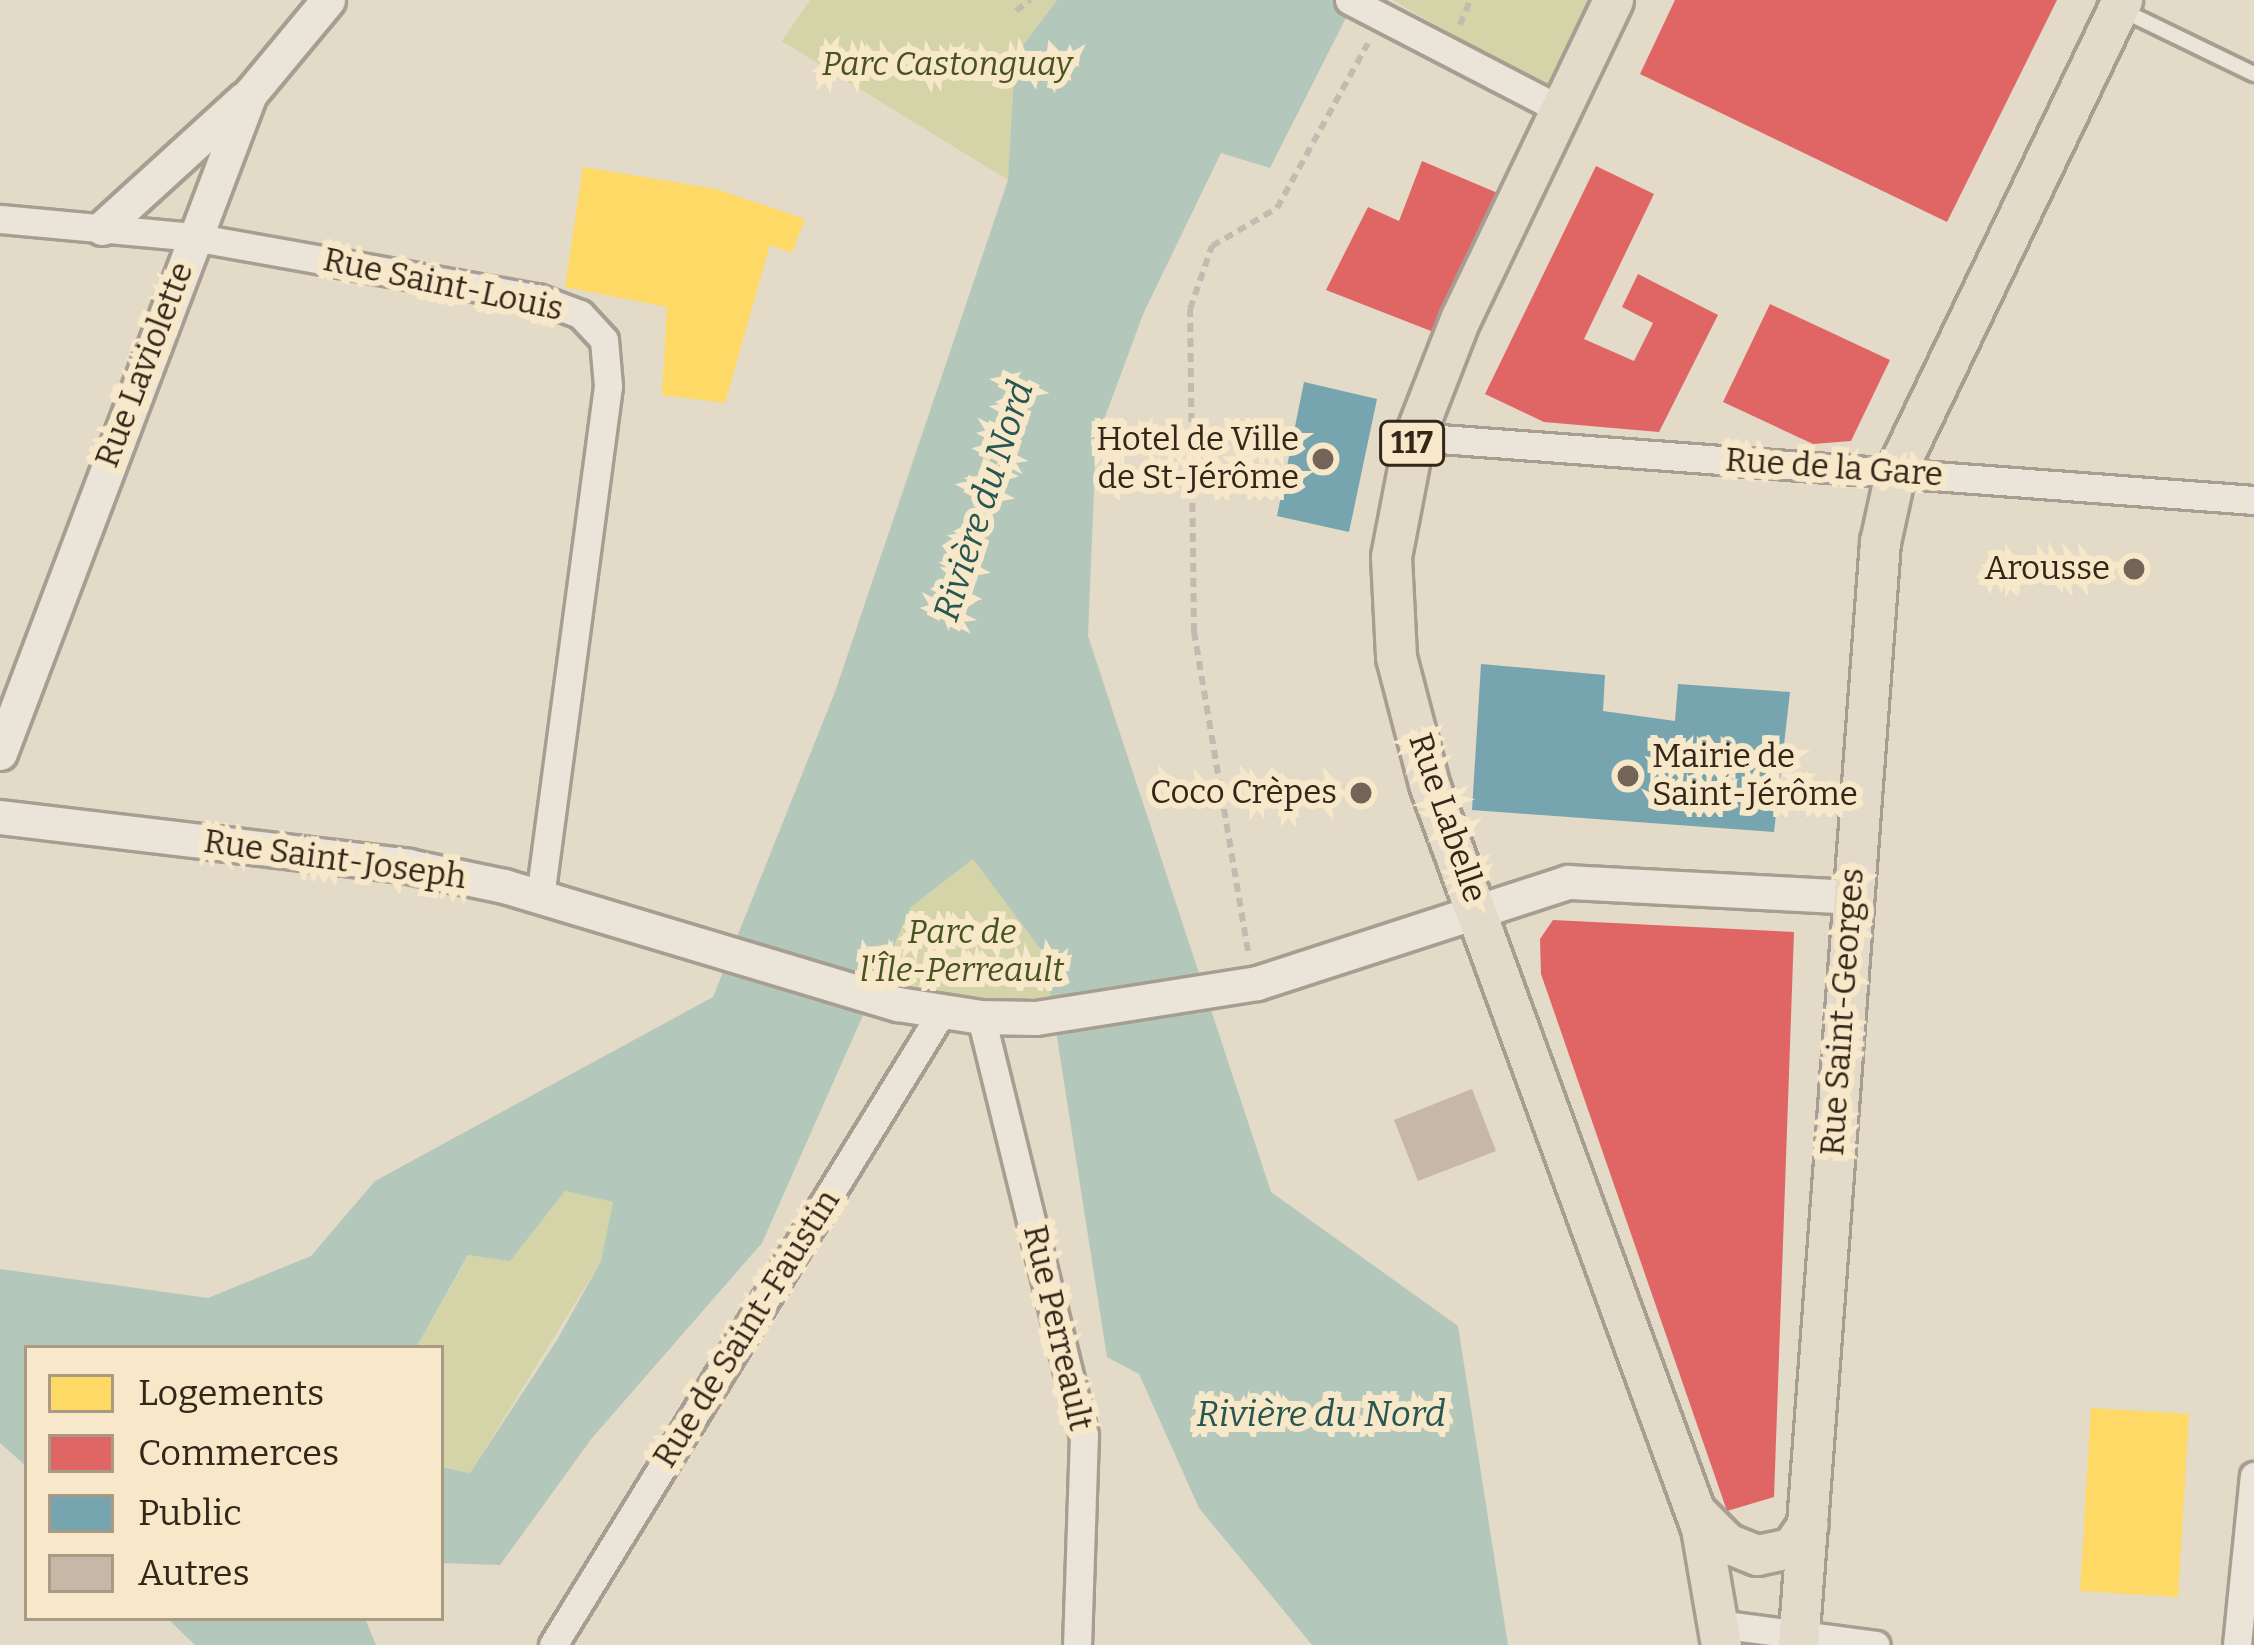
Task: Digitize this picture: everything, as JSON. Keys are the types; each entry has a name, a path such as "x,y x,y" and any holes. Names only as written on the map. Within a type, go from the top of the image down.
{"main road":[{"name":"Rue Labelle","path":"1613,0 1460,319 1414,436 1391,557 1396,657 1429,784 1695,1511 1719,1635"},
{"name":"Rue Saint-Georges","path":"1799,1640 1850,897 1880,542 1895,473 2120,4"},
{"path":"1695,1511 1727,1543 1757,1555 1791,1548 1808,1524"}],"street":[{"name":"Rue Laviolette","path":"0,753 250,94 328,0"},
{"path":"1366,11 1561,110"},
{"path":"102,229 250,94"},
{"name":"Rue Saint-Louis","path":"0,219 193,237 537,298 580,314 604,340 608,386 540,897"},
{"name":"Rue de la Gare","path":"1414,436 2254,500"},
{"name":"Rue Saint-Joseph","path":"0,817 407,866 540,897 940,1013"},
{"path":"940,1013 1036,1018 1246,985 1568,883 1850,897"},
{"name":"Rue de Saint-Faustin","path":"553,1645 940,1013"},
{"name":"Rue Perreault","path":"981,1017 1084,1435 1077,1645"},
{"path":"2236,1645 2254,1476"},
{"path":"1719,1635 1876,1645"}],"lane":[{"path":"2120,4 2254,74"}],"path":[{"path":"1016,11 1030,0"},
{"path":"1240,925 1194,632 1190,310 1212,246 1277,208 1366,11"}],"green space":[{"name":"Parc Castonguay","path":"810,0 1057,0 1015,56 1008,180 782,41"},
{"path":"1393,0 1602,0 1557,96"},
{"name":"Parc de l'Île-Perreault","path":"973,859 1044,954 1053,1001 981,1017 876,985 911,907"},
{"path":"565,1191 613,1202 601,1261 470,1473 444,1468 444,1345 418,1345 469,1255 510,1260"}],"water":[{"name":"Rivière du Nord","path":"1057,0 1355,0 1270,168 1221,153 1144,312 1096,441 1088,636 1271,1192 1458,1326 1508,1645 1312,1645 1199,1508 1139,1374 1107,1357 1044,954 973,859 911,907 762,1243 592,1438 500,1565 444,1563 444,1468 470,1473 557,1340 601,1261 613,1202 565,1191 510,1261 468,1255 418,1345 24,1345 24,1464 0,1443 0,1269 208,1298 311,1256 375,1181 713,997 835,692 1008,180 1015,56"},
{"path":"170,1621 366,1621 376,1645 195,1645"}],"building: Logements":[{"path":"583,167 716,189 805,219 792,253 770,245 725,403 662,395 667,307 565,287"},
{"path":"2091,1408 2189,1414 2178,1597 2080,1591"}],"building: Commerces":[{"path":"1675,0 2057,0 1947,222 1640,74"},
{"path":"1422,161 1500,194 1436,333 1326,290 1368,207 1399,221"},
{"path":"1596,166 1654,194 1584,339 1634,361 1653,323 1622,307 1638,274 1718,315 1659,432 1544,422 1485,394"},
{"path":"1770,304 1890,360 1851,441 1813,444 1723,402"},
{"path":"1553,920 1794,932 1774,1497 1727,1511 1541,974 1540,939"}],"building: Public":[{"path":"1304,382 1377,399 1349,532 1277,516"},
{"path":"1481,664 1605,675 1603,711 1675,721 1678,684 1790,692 1774,832 1472,810"}],"building: Autres":[{"path":"1472,1089 1496,1151 1418,1181 1394,1120"}],"place":[{"name":"Hotel de Ville de St-Jérôme","path":"1323,459"},
{"name":"Arousse","path":"2134,569"},
{"name":"Mairie de Saint-Jérôme","path":"1628,776"},
{"name":"Coco Crèpes","path":"1361,793"}]}
